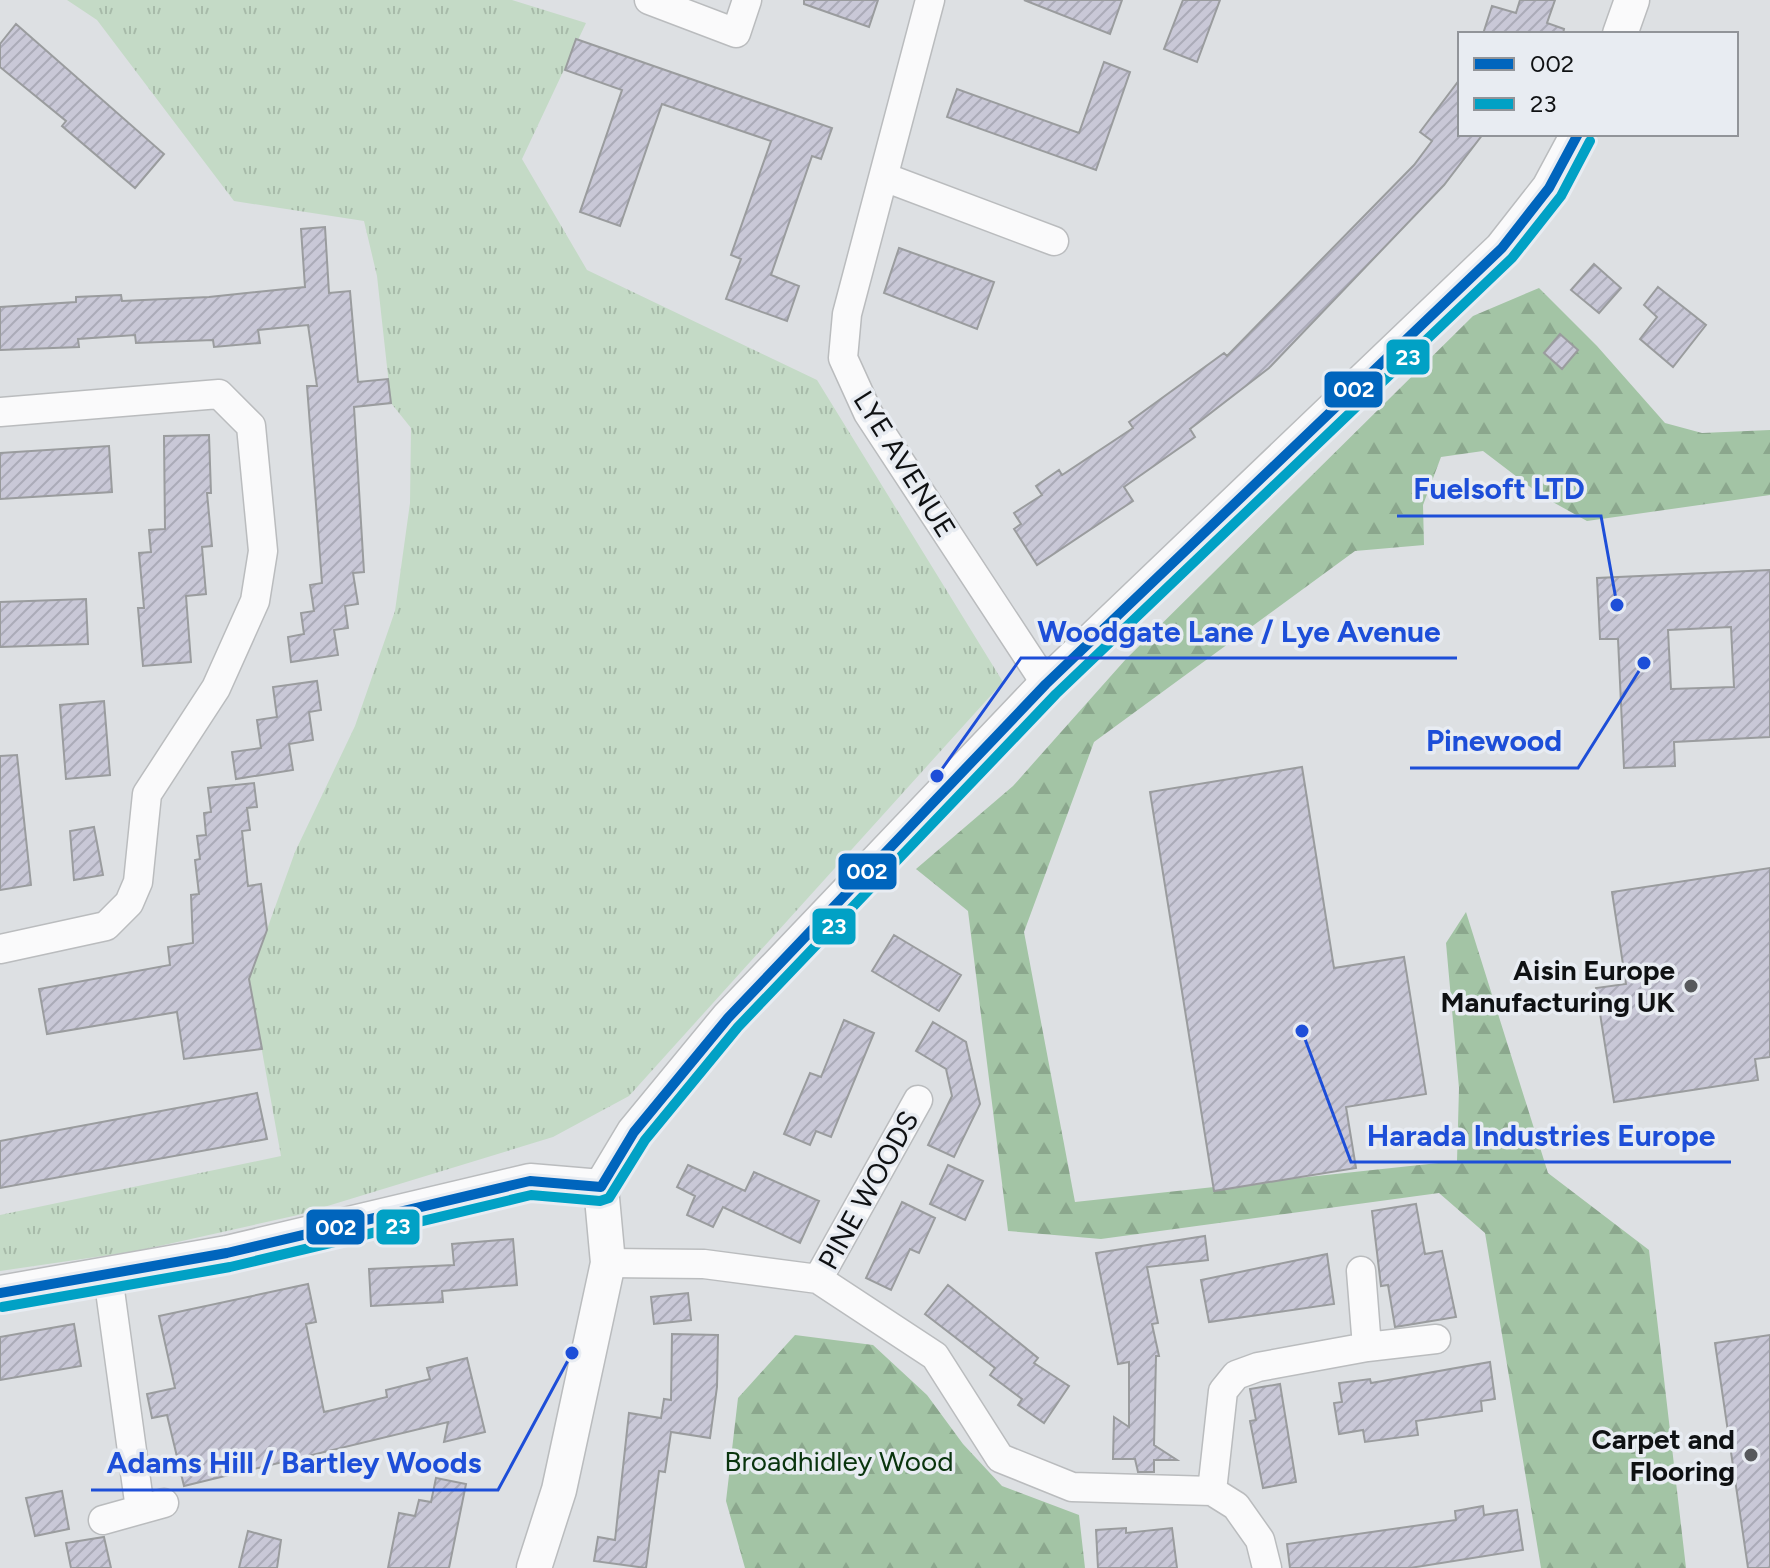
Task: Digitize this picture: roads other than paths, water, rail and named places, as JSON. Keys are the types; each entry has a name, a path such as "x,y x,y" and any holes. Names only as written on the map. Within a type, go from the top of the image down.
{"street":[{"path":"649,0 736,33 747,0"},
{"name":"LYE AVENUE","path":"930,0 847,314 843,358 868,413 1046,684"},
{"path":"1621,32 1632,0"},
{"path":"534,1568 559,1490 608,1263 601,1187 634,1132 728,1018 1046,684 1502,248 1549,188 1577,136"},
{"path":"884,177 1054,241"},
{"path":"0,412 219,394 251,426 263,551 255,601 216,688 147,794 138,882 129,903 106,926 0,949"},
{"name":"PINE WOODS","path":"818,1279 918,1100"},
{"path":"0,1293 227,1253 530,1181 601,1187"},
{"path":"608,1263 704,1264 818,1279 935,1356 1000,1458 1072,1487 1212,1491 1236,1506 1252,1528 1260,1540 1267,1568"},
{"path":"1361,1271 1367,1347"},
{"path":"103,1520 152,1506 108,1276"},
{"path":"1212,1491 1223,1391 1236,1375 1258,1367 1367,1347 1436,1339"}],"place":[{"name":"Fuelsoft LTD","path":"1617,605"},
{"name":"Pinewood","path":"1644,663"},
{"name":"Woodgate Lane / Lye Avenue","path":"937,776"},
{"name":"Aisin Europe Manufacturing UK","path":"1691,986"},
{"name":"Harada Industries Europe","path":"1302,1031"},
{"name":"Adams Hill / Bartley Woods","path":"572,1353"},
{"name":"Carpet and Flooring","path":"1751,1455"}],"park label":[{"name":"Broadhidley Wood","path":"839,1461"}]}
